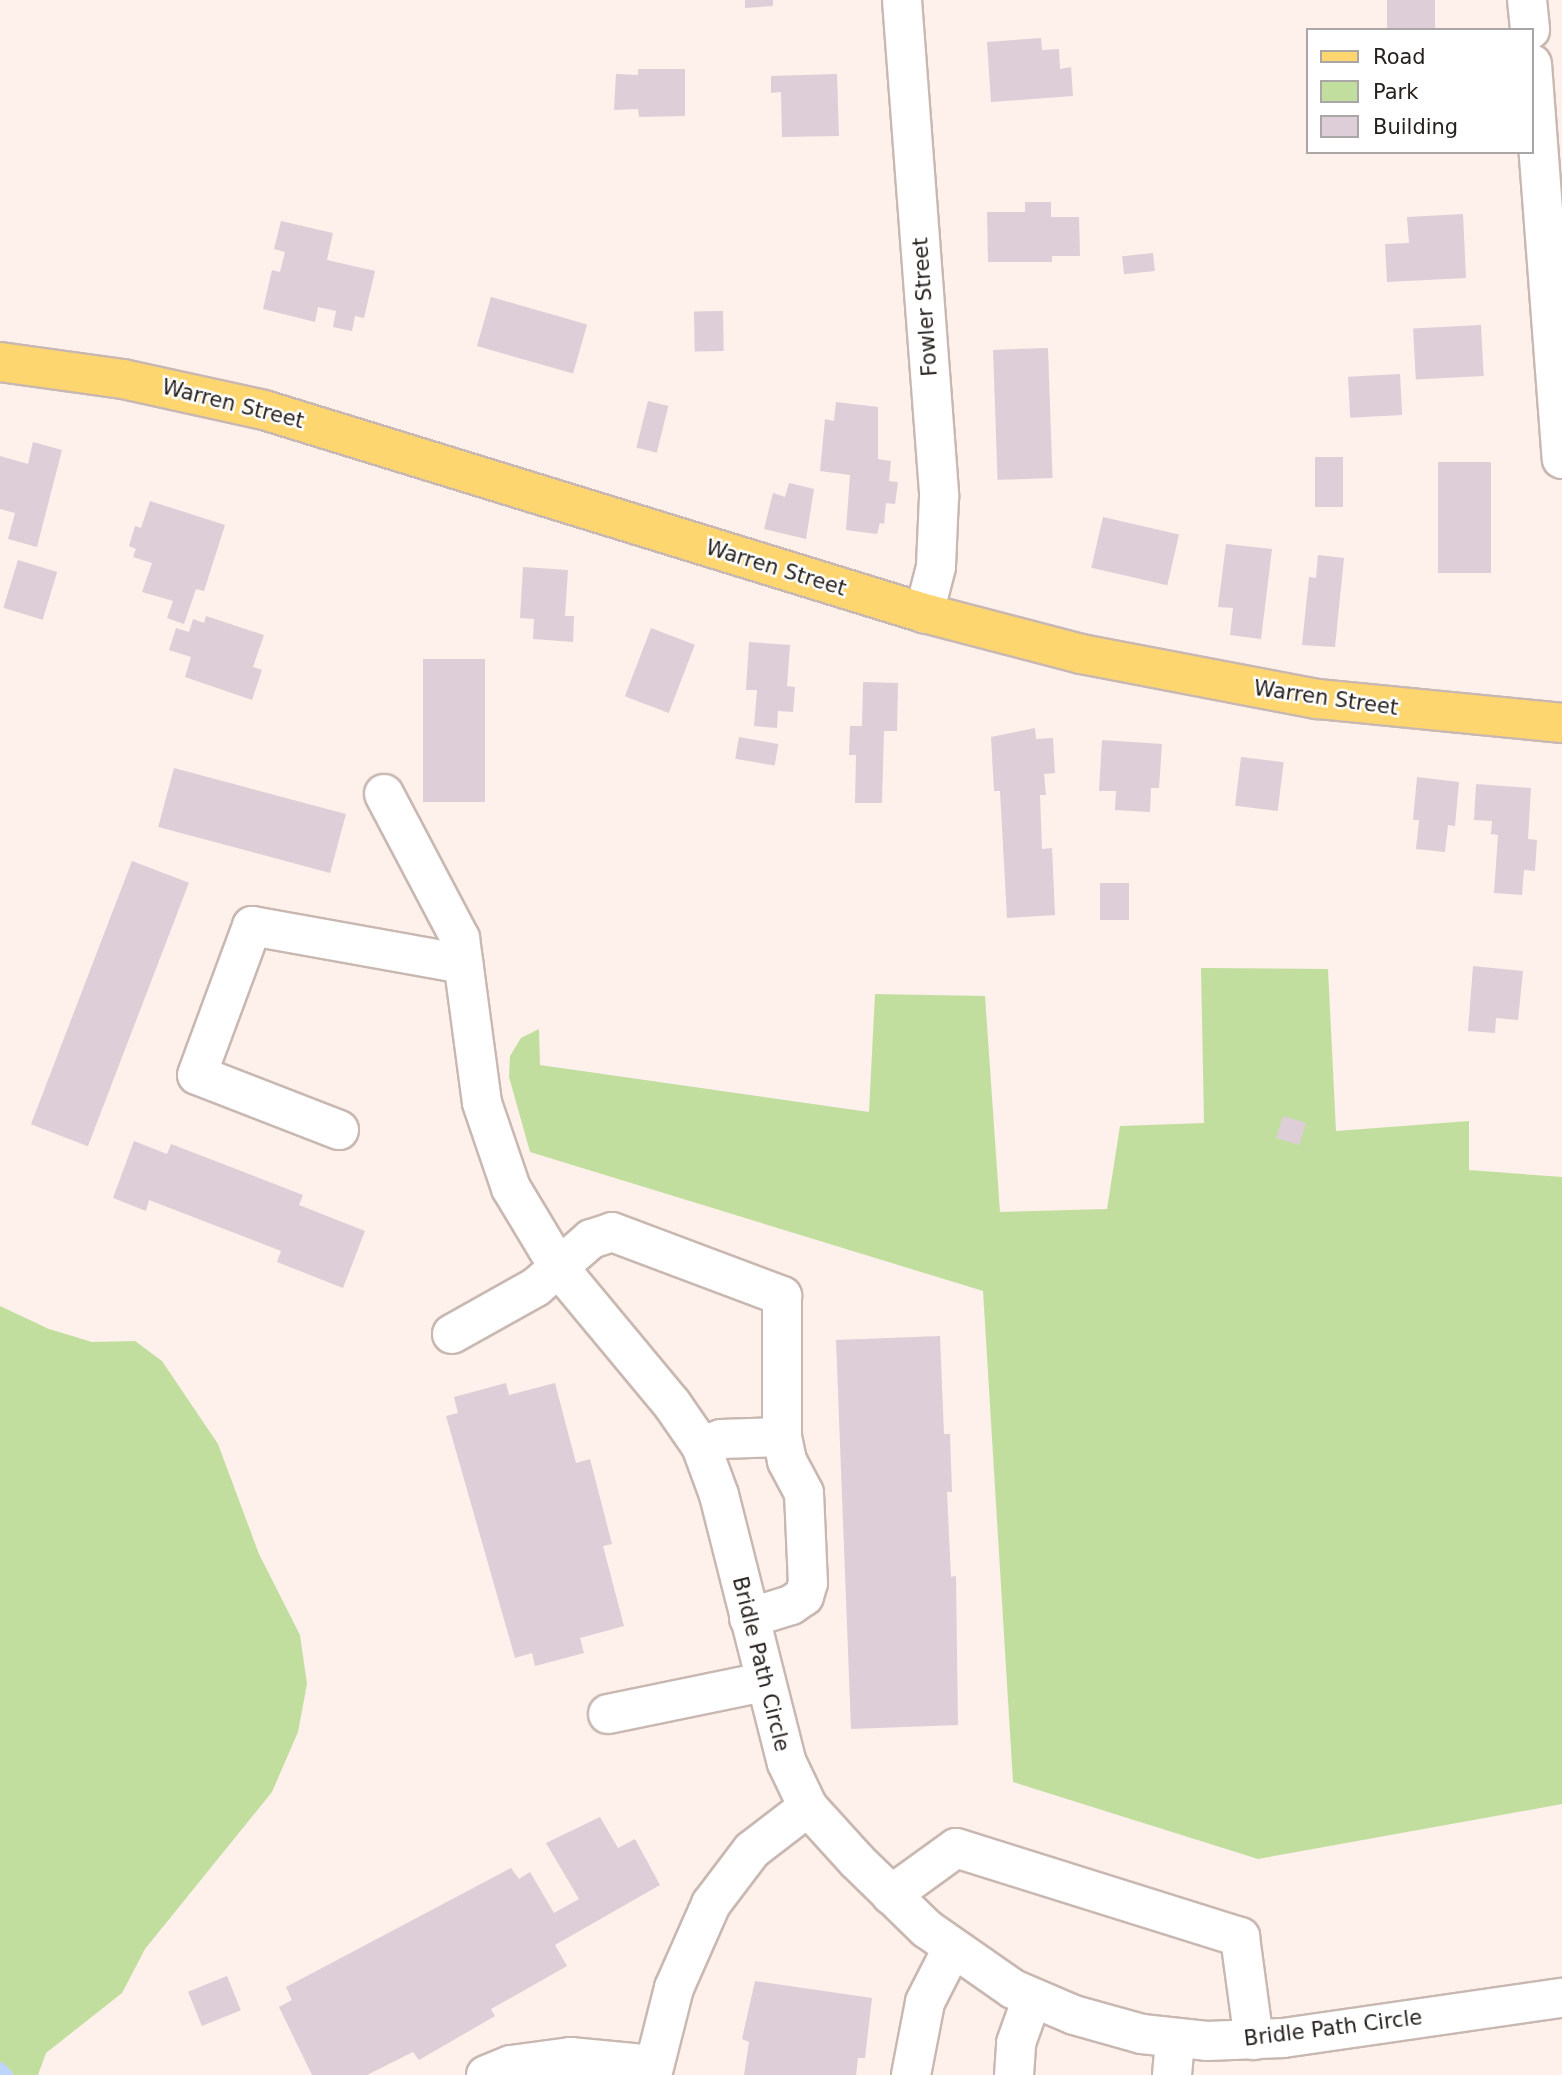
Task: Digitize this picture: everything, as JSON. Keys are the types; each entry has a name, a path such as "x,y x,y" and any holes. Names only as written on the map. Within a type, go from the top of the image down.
{"main road":[{"name":"Warren Street","path":"0,362 134,381 298,419 924,613 1081,654 1258,689 1432,713 1562,723"}],"street":[{"name":"Fowler Street","path":"902,0 939,497 936,567 924,613"},
{"path":"1527,0 1530,28"},
{"path":"1534,90 1562,459"},
{"name":"Bridle Path Circle","path":"384,794 453,919 464,964 470,1036 490,1132 524,1214 559,1268 672,1404 701,1446 719,1494 764,1682 787,1763 808,1807 891,1895 953,1950 1032,1998 1108,2026 1173,2057 1254,2040 1562,1998"},
{"path":"339,1130 197,1075 252,926 464,964"},
{"path":"452,1334 522,1296 591,1239 623,1233 782,1296 782,1437 787,1461 804,1493 808,1583 798,1601 748,1618"},
{"path":"701,1446 721,1438 782,1437"},
{"path":"608,1714 764,1682"},
{"path":"485,2075 511,2065 570,2057 653,2070 674,1988 711,1904 752,1850 808,1807"},
{"path":"891,1895 956,1848 1240,1937 1254,2040"},
{"path":"911,2075 922,2012 953,1950"},
{"path":"1014,2075 1016,2043 1032,1998"}],"green space":[{"path":"1201,968 1328,969 1336,1131 1469,1121 1469,1170 1562,1177 1562,1804 1258,1859 1013,1782 983,1291 530,1152 509,1077 510,1056 521,1038 539,1029 540,1065 869,1112 875,994 985,996 1000,1212 1107,1209 1120,1126 1204,1123"},
{"path":"0,1306 49,1329 92,1342 135,1341 162,1361 218,1444 259,1554 300,1635 307,1684 298,1732 272,1792 145,1949 122,1993 46,2053 38,2075 0,2075"}],"building":[{"path":"745,0 773,0 773,6 745,8"},
{"path":"1387,0 1435,0 1435,28 1387,28"},
{"path":"1041,38 1042,50 1059,49 1060,69 1071,67 1073,96 991,102 987,42"},
{"path":"638,69 685,69 685,116 639,117 638,109 614,110 616,74 638,75"},
{"path":"837,74 839,136 782,137 781,92 771,93 771,76"},
{"path":"1025,202 1051,202 1051,217 1079,217 1080,256 1052,256 1052,262 988,262 987,212 1025,212"},
{"path":"1463,214 1466,278 1387,282 1385,244 1409,243 1407,217"},
{"path":"281,221 333,233 327,260 375,271 364,318 355,316 352,331 333,327 336,311 318,307 315,322 263,309 272,270 280,272 285,252 274,249"},
{"path":"1153,253 1155,271 1124,274 1122,256"},
{"path":"491,297 587,325 573,374 477,346"},
{"path":"723,311 724,351 695,352 694,312"},
{"path":"1481,325 1484,376 1416,379 1413,329"},
{"path":"1048,348 1053,478 998,480 993,350"},
{"path":"1400,374 1402,415 1350,418 1348,377"},
{"path":"648,401 668,406 657,453 636,448"},
{"path":"836,402 878,407 878,459 891,461 889,481 898,482 895,504 886,503 884,524 880,523 877,534 846,530 850,475 820,471 825,419 834,421"},
{"path":"33,442 62,450 37,547 8,539 15,513 0,509 0,456 28,464"},
{"path":"1315,457 1343,457 1343,507 1315,507"},
{"path":"1438,462 1491,462 1491,573 1438,573"},
{"path":"789,483 814,489 806,539 764,529 773,493 785,497"},
{"path":"150,501 225,525 204,591 196,589 184,624 167,618 173,601 142,592 152,563 133,557 136,549 129,546 135,526 141,528"},
{"path":"1103,517 1179,535 1167,585 1091,568"},
{"path":"1226,544 1272,549 1261,639 1230,635 1233,608 1218,607"},
{"path":"1318,555 1344,558 1335,647 1302,645 1309,577 1316,578"},
{"path":"18,560 57,572 43,620 3,608"},
{"path":"523,567 568,570 565,616 574,616 573,642 533,639 534,619 520,618"},
{"path":"206,616 264,635 253,667 262,670 252,700 185,677 191,657 169,650 176,628 189,632 193,619 204,623"},
{"path":"651,628 695,645 669,713 625,696"},
{"path":"749,642 790,645 787,686 795,687 793,712 778,711 777,728 754,726 757,690 746,690"},
{"path":"423,659 485,659 485,802 423,802"},
{"path":"863,682 898,683 897,731 884,731 882,803 855,803 856,755 849,755 850,726 862,726"},
{"path":"1035,728 1036,739 1053,738 1055,773 1044,774 1046,795 1040,795 1042,849 1052,848 1055,915 1007,918 1000,791 994,791 991,737"},
{"path":"739,737 778,744 775,766 735,759"},
{"path":"1102,740 1162,744 1159,788 1151,788 1150,812 1115,810 1116,791 1099,791"},
{"path":"1241,757 1284,762 1278,811 1235,806"},
{"path":"174,768 346,814 330,873 158,827"},
{"path":"1417,777 1459,782 1455,826 1448,825 1445,852 1416,849 1419,820 1413,820"},
{"path":"1476,784 1531,788 1528,839 1537,840 1535,871 1524,870 1522,895 1494,893 1498,835 1491,834 1492,821 1474,820"},
{"path":"132,861 189,883 88,1146 31,1124"},
{"path":"1100,883 1129,883 1129,920 1100,920"},
{"path":"1473,966 1523,971 1518,1020 1496,1018 1495,1033 1468,1031"},
{"path":"1283,1116 1306,1123 1299,1145 1276,1138"},
{"path":"134,1141 167,1154 171,1144 303,1195 299,1205 365,1231 343,1288 277,1262 281,1251 149,1200 146,1211 113,1198"},
{"path":"940,1336 944,1434 950,1434 952,1492 947,1492 951,1577 956,1576 958,1725 851,1729 836,1340"},
{"path":"506,1383 509,1395 555,1383 576,1463 590,1459 612,1544 603,1546 624,1626 580,1638 584,1653 535,1666 532,1653 515,1658 446,1416 458,1413 454,1397"},
{"path":"600,1817 618,1848 635,1839 660,1885 555,1945 567,1966 491,2009 495,2016 419,2060 413,2052 367,2075 312,2075 279,2007 292,2000 286,1987 511,1868 519,1879 530,1872 554,1913 579,1899 546,1843"},
{"path":"227,1976 241,2010 202,2026 188,1992"},
{"path":"755,1981 872,1998 865,2058 858,2058 856,2075 744,2075 749,2042 742,2039"}],"waterway":[{"path":"0,2068 7,2075"}]}
